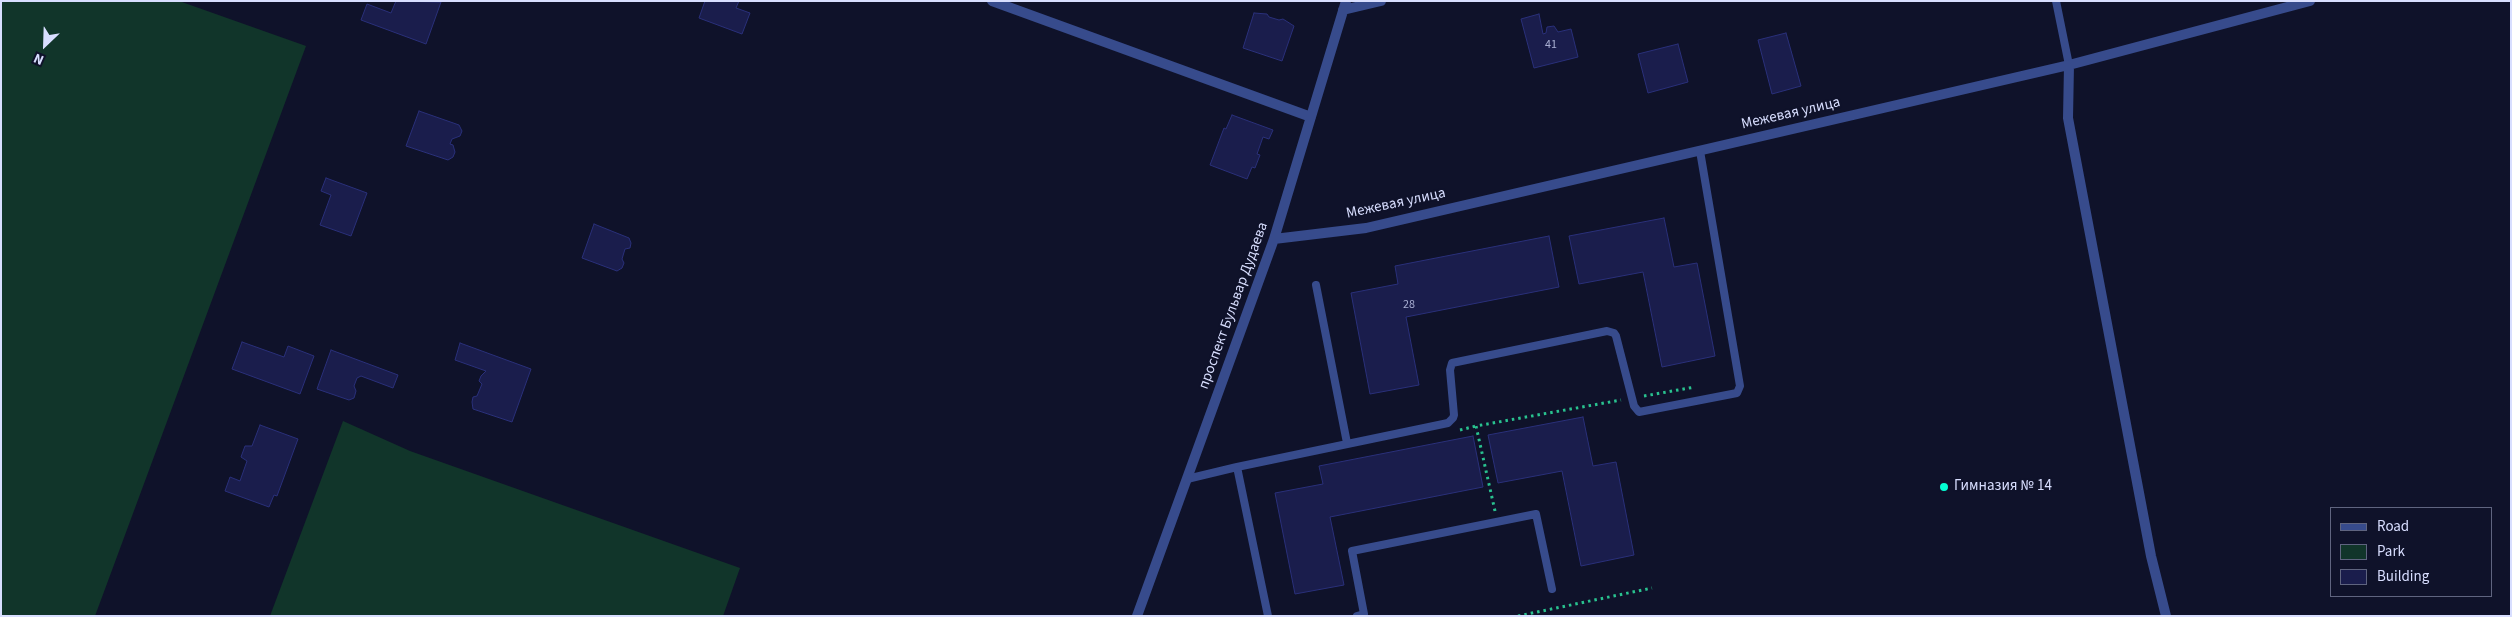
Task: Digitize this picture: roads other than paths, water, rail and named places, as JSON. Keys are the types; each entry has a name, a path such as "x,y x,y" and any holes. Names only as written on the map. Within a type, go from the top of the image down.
{"street":[{"path":"992,1 1311,117"},
{"path":"1344,6 1381,1"},
{"name":"Межевая улица","path":"1274,239 1366,228 2069,65 2310,1"},
{"name":"проспект Бульвар Дудаева","path":"1137,616 1274,239 1344,6"},
{"path":"2069,65 2068,118 2151,556 2166,616"}],"lane":[{"path":"2056,1 2069,65"},
{"path":"1187,479 1451,421 1454,414 1450,370 1456,362 1607,331 1614,333 1616,336 1636,409 1643,412 1734,395 1740,390 1700,151"},
{"path":"1316,285 1347,443"},
{"path":"1237,467 1268,616"},
{"path":"1357,616 1364,614 1352,551 1536,514 1552,589"}],"place":[{"name":"Гимназия № 14","path":"1944,487"}]}
